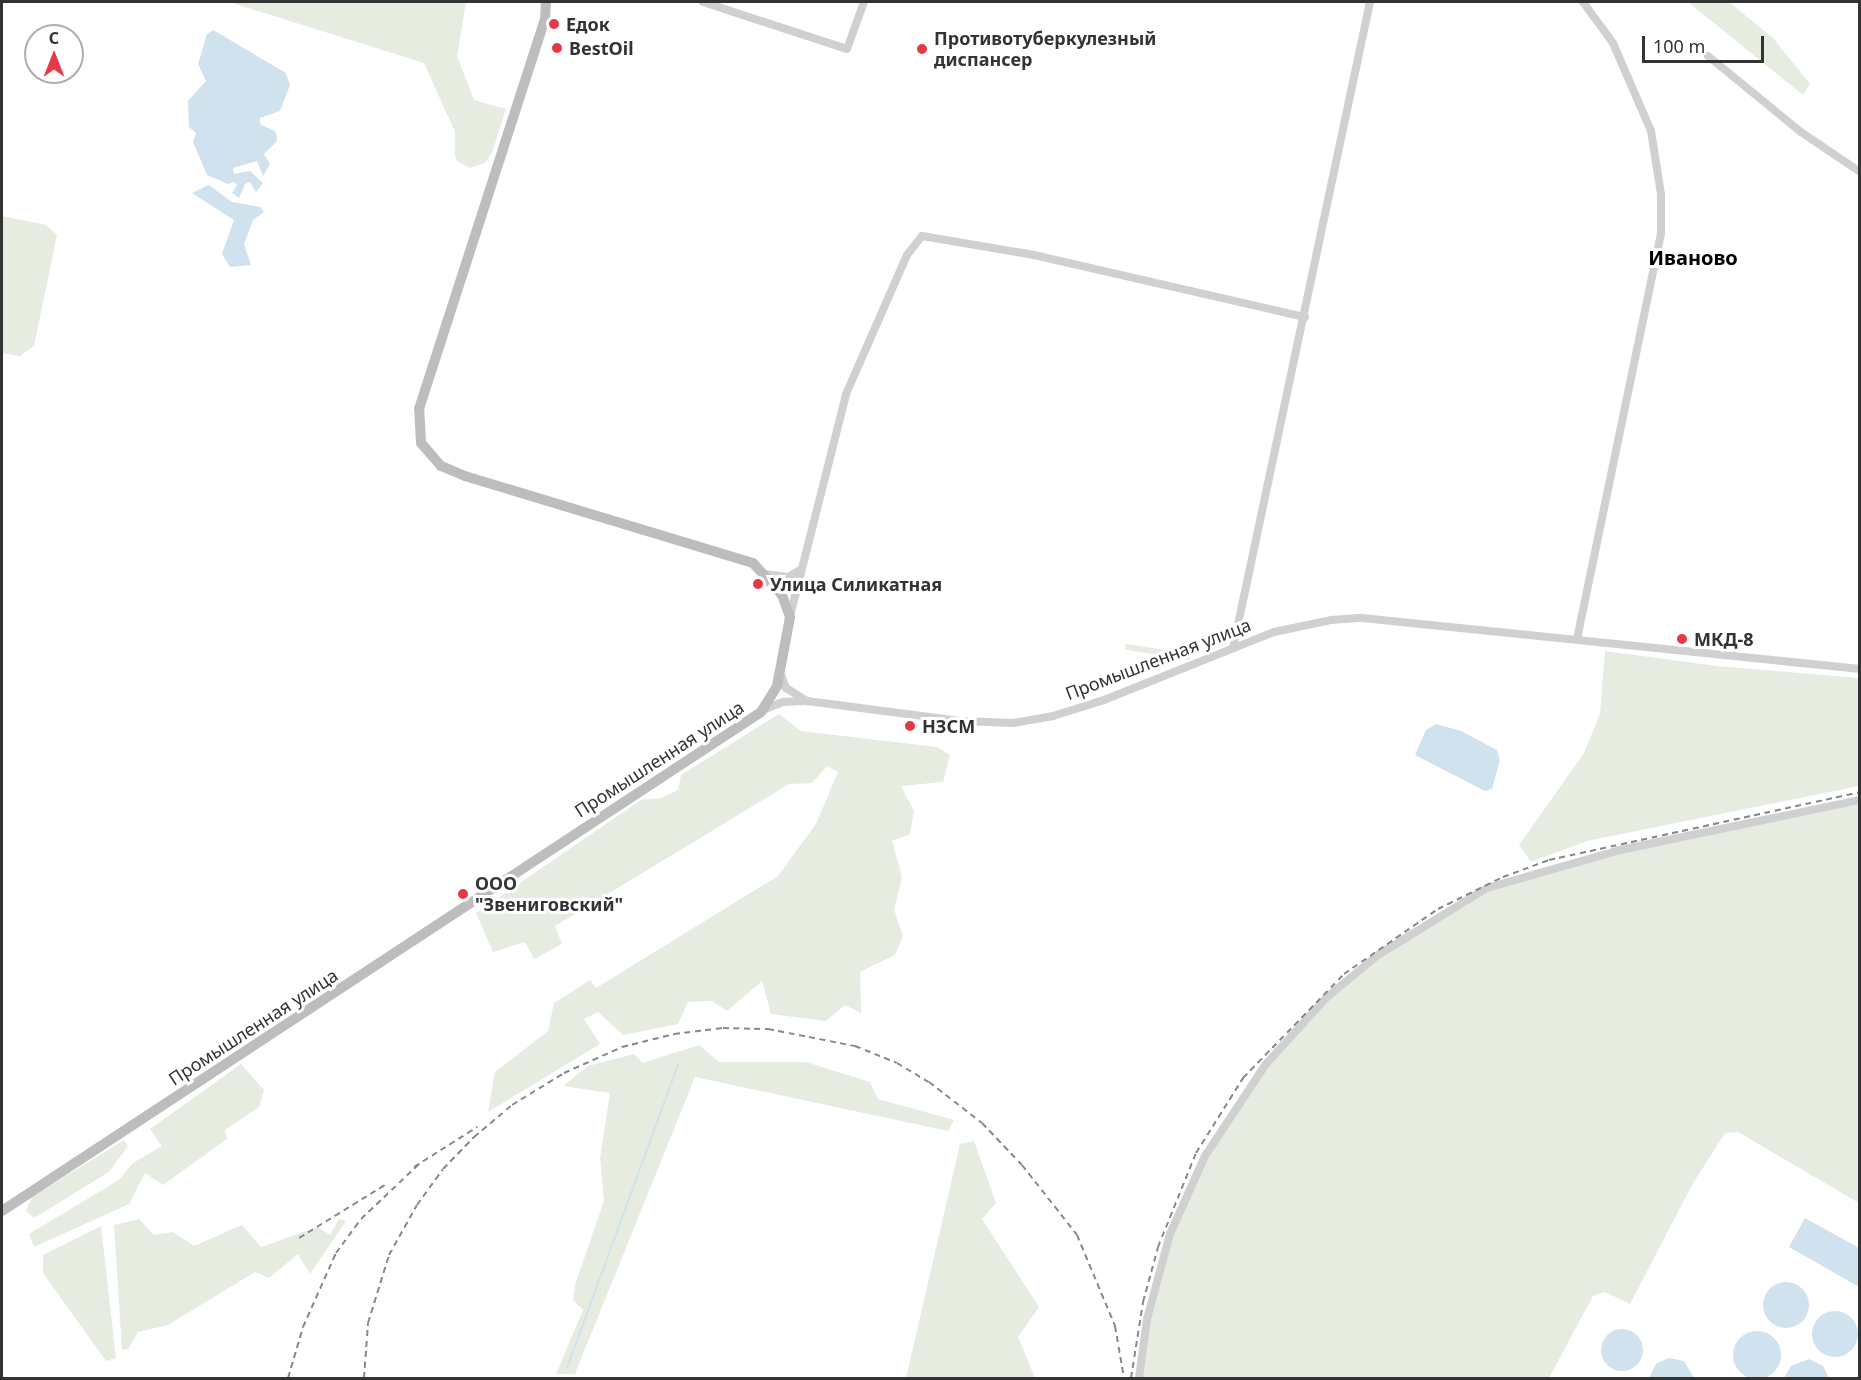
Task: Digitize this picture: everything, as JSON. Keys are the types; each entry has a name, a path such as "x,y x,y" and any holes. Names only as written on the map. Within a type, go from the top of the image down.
{"street":[{"path":"546,2 547,14"},
{"path":"551,2 419,409 421,443 441,466 465,476 744,558 766,574 782,595 790,617"},
{"path":"703,2 847,49 864,2"},
{"path":"1233,648 1305,318 1370,2"},
{"path":"1577,639 1661,234 1661,194 1651,131 1613,43 1583,2"},
{"path":"1708,56 1801,132 1860,172"},
{"path":"790,617 846,394 907,255 922,237 1034,255 1305,318"},
{"path":"766,574 788,577 800,570"},
{"name":"Промышленная улица","path":"761,712 781,675 790,617"},
{"name":"Промышленная улица","path":"2,1210 761,712 783,702 807,701 962,721 1029,721 1104,700 1233,648 1307,624 1350,618 1860,669"},
{"path":"781,675 786,688 807,701"},
{"path":"1139,1378 1147,1319 1170,1234 1205,1156 1266,1064 1326,998 1378,954 1487,888 1620,850 1860,800"}],"shaded area":[{"path":"229,2 466,2 457,56 474,100 506,109 492,153 485,163 470,168 458,162 455,156 455,132 424,63"},
{"path":"1688,2 1729,2 1773,38 1810,84 1803,95"},
{"path":"2,216 46,225 57,235 34,346 20,356 2,353"},
{"path":"1126,644 1191,654 1190,660 1125,650"},
{"path":"1605,651 1717,666 1859,678 1859,786 1587,841 1531,862 1519,845 1584,753 1600,714"},
{"path":"779,714 801,731 937,747 950,755 943,782 901,786 914,811 910,834 892,841 902,877 894,910 903,936 895,955 860,972 861,1013 845,1005 826,1021 771,1014 762,981 727,1011 712,1001 688,1002 678,1024 623,1035 598,1012 584,1019 600,1044 488,1112 495,1072 548,1031 554,1003 590,980 596,988 778,876 816,824 838,772 827,766 812,783 789,784 555,926 562,944 534,959 525,942 493,952 476,913 641,800 661,798 678,790 681,775"},
{"path":"1859,800 1859,1203 1738,1132 1725,1133 1692,1185 1630,1304 1605,1292 1593,1296 1549,1378 1139,1378 1147,1319 1170,1234 1205,1156 1266,1064 1326,998 1378,955 1487,888 1620,850"},
{"path":"699,1045 719,1062 806,1062 870,1082 878,1099 954,1120 948,1131 695,1077 575,1374 556,1374 583,1310 573,1300 575,1285 604,1201 600,1158 610,1093 563,1086 588,1066 634,1054 643,1063"},
{"path":"241,1064 264,1090 259,1107 225,1130 227,1139 163,1185 145,1173 129,1204 34,1247 29,1234 119,1180 133,1163 162,1146 150,1129"},
{"path":"124,1140 128,1146 109,1172 34,1218 26,1211 32,1197"},
{"path":"974,1141 996,1203 982,1219 1039,1307 1018,1337 1035,1378 906,1378 960,1144"},
{"path":"139,1219 154,1235 173,1232 194,1246 242,1225 261,1247 318,1227 330,1235 339,1219 346,1221 310,1274 298,1254 269,1278 255,1272 168,1325 138,1332 128,1349 122,1350 114,1225"},
{"path":"101,1226 116,1358 106,1361 43,1273 43,1255"}],"water":[{"path":"213,30 286,73 290,85 280,111 260,118 260,124 276,132 277,141 264,154 270,164 263,176 257,161 233,168 234,174 250,171 263,183 256,192 250,182 245,184 239,198 232,193 237,185 234,182 228,184 207,175 193,142 196,133 189,127 188,101 206,81 198,64 207,34"},
{"path":"209,185 232,202 260,207 264,212 253,220 244,244 251,265 230,267 222,254 234,220 192,193"},
{"path":"1436,724 1461,731 1497,750 1500,760 1492,789 1485,791 1415,755 1426,730"},
{"path":"1805,1218 1859,1248 1859,1287 1789,1247"},
{"path":"1786,1282 1795,1283 1802,1289 1808,1296 1808,1314 1802,1321 1795,1327 1786,1328 1777,1327 1770,1321 1764,1314 1763,1305 1764,1296 1770,1289 1777,1283"},
{"path":"1835,1311 1851,1318 1858,1334 1851,1350 1835,1357 1819,1350 1812,1334 1819,1318"},
{"path":"1622,1329 1630,1330 1637,1335 1642,1342 1642,1358 1637,1365 1630,1370 1622,1371 1614,1370 1607,1365 1602,1358 1601,1350 1602,1342 1607,1335 1614,1330"},
{"path":"1757,1331 1774,1338 1781,1355 1774,1372 1757,1379 1740,1372 1733,1355 1740,1338"},
{"path":"1669,1358 1684,1361 1694,1378 1649,1378 1656,1364"},
{"path":"1809,1359 1823,1366 1829,1378 1784,1378 1791,1366"}],"waterway":[{"path":"567,1368 678,1064"}],"railway":[{"path":"1131,1378 1143,1302 1158,1247 1196,1153 1243,1078 1344,974 1438,909 1503,877 1549,860 1860,792"},
{"path":"364,1378 368,1323 389,1255 417,1205 443,1169 474,1137 512,1105 564,1073 622,1047 674,1034 723,1028 768,1029 855,1046 897,1063 929,1082 982,1123 1022,1165 1077,1235 1115,1326 1124,1378"},
{"path":"414,1167 477,1127"},
{"path":"288,1378 303,1327 336,1253 361,1219 419,1164"},
{"path":"299,1238 388,1183"}],"place":[{"name":"Едок","path":"554,24"},
{"name":"BestOil","path":"557,48"},
{"name":"Противотуберкулезный диспансер","path":"922,49"},
{"name":"Улица Силикатная","path":"758,584"},
{"name":"МКД-8","path":"1682,639"},
{"name":"НЗСМ","path":"910,726"},
{"name":"ООО \"Звениговский\"","path":"463,894"}],"district":[{"name":"Иваново","path":"1693,257"}]}
